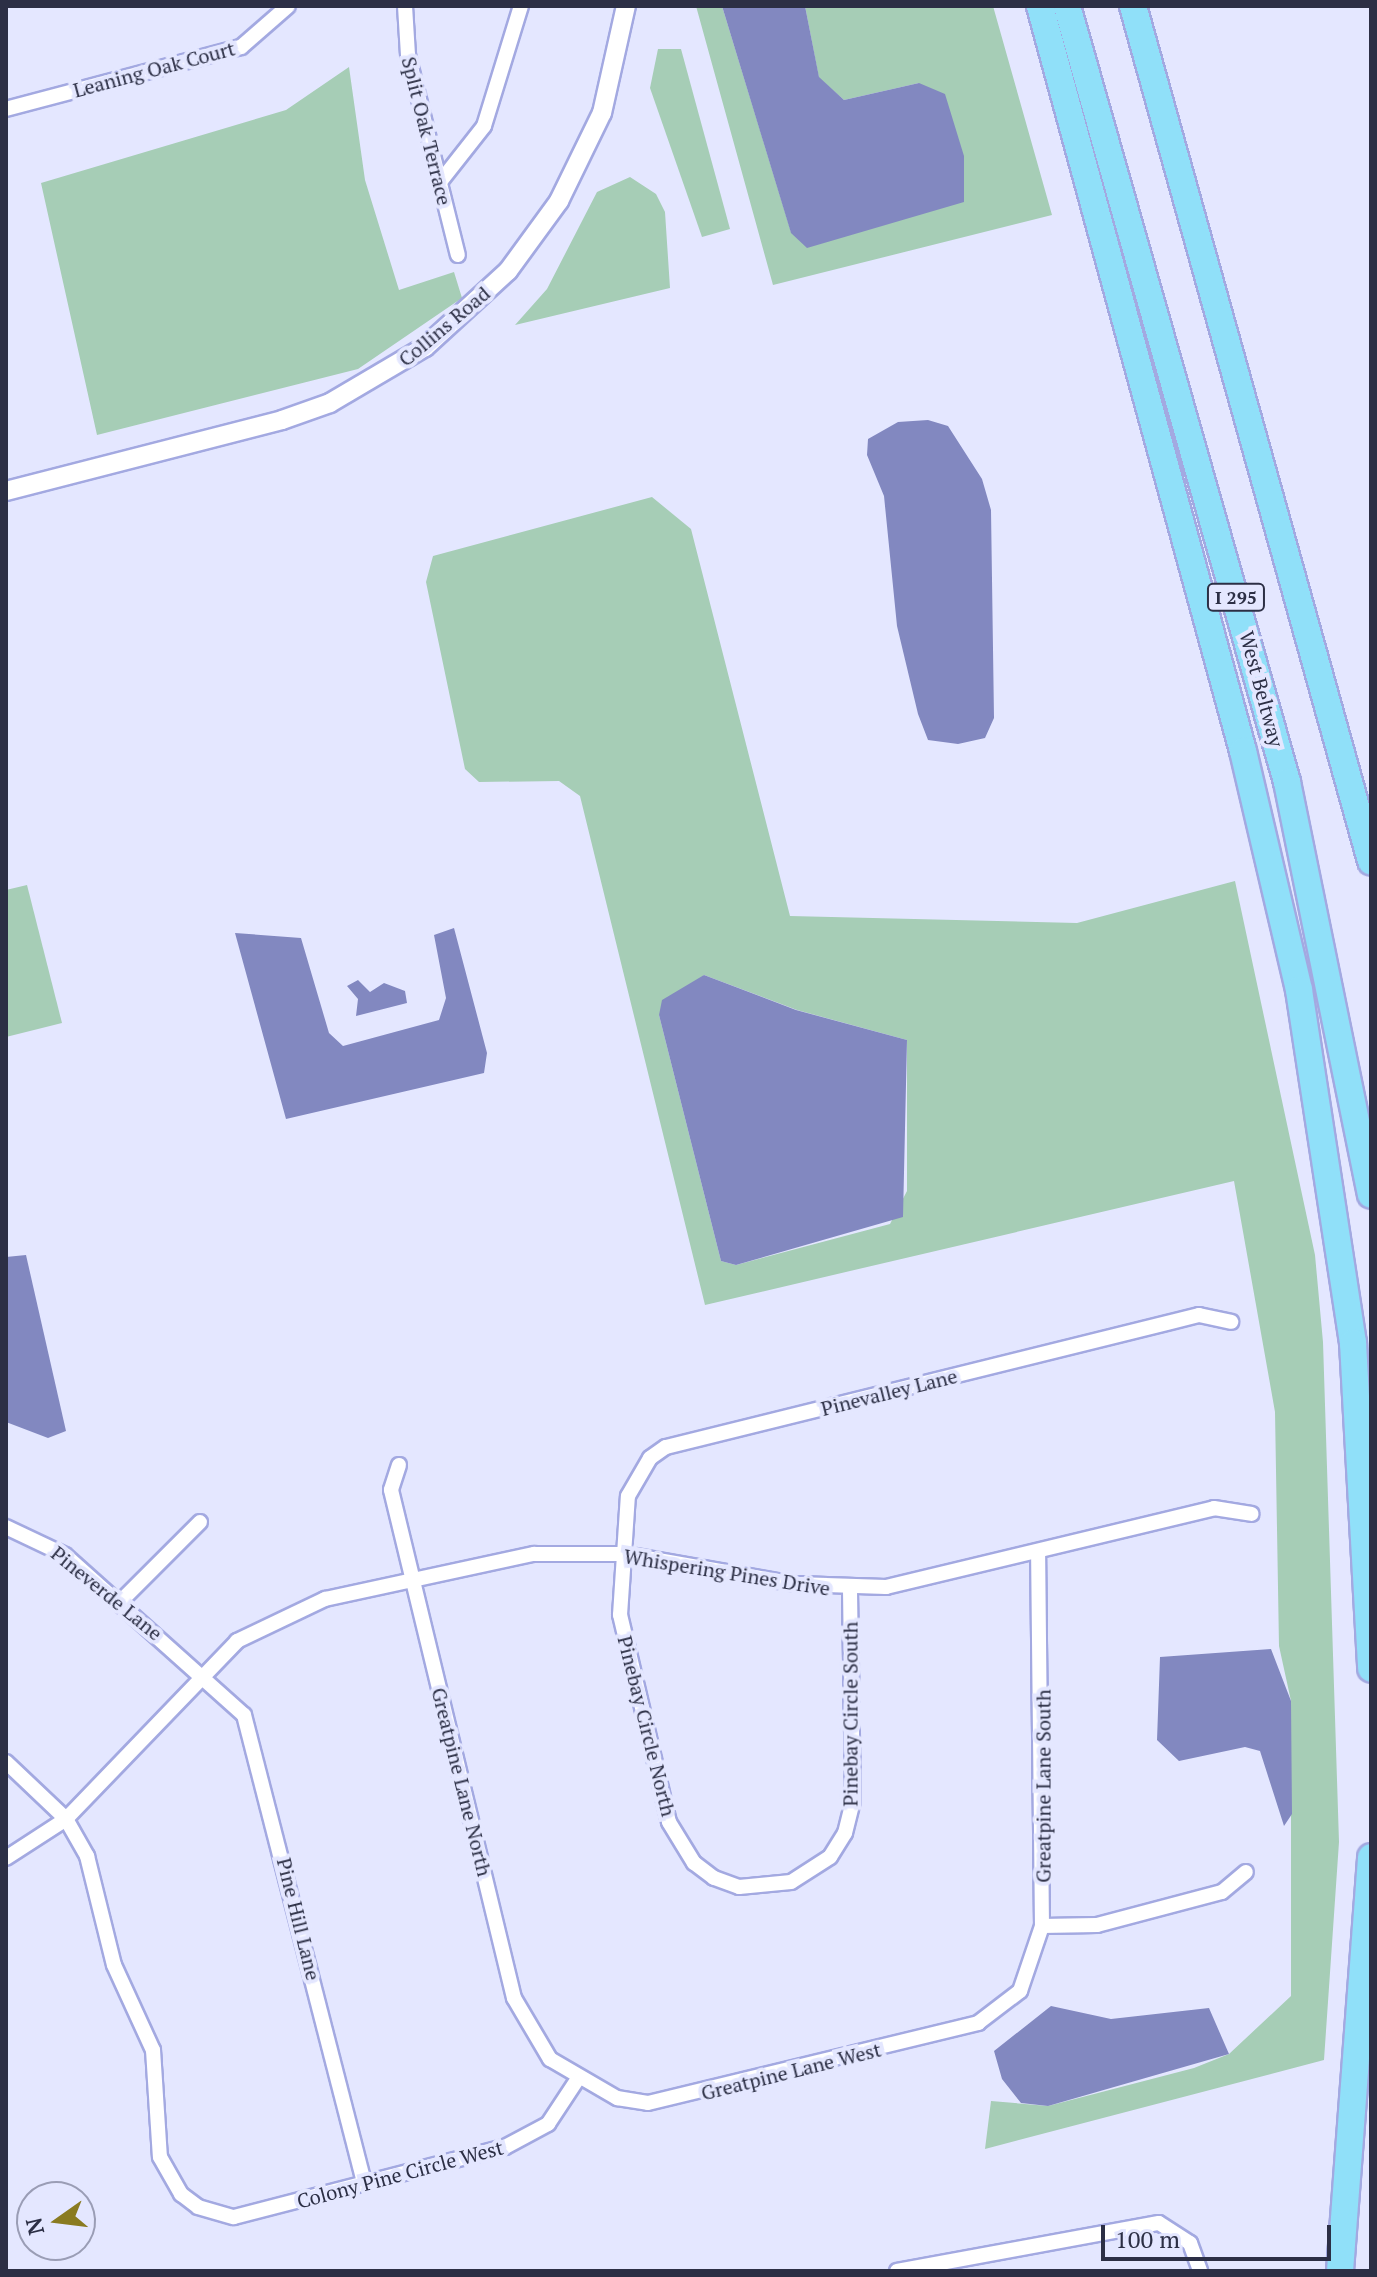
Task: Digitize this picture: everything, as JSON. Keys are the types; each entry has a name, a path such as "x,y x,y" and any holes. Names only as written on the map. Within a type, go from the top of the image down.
{"highway":[{"path":"1040,6 1243,751 1299,990 1353,1343 1371,1669"},
{"name":"West Beltway","path":"1067,6 1290,796 1371,1195"},
{"name":"I 295","path":"1133,6 1371,861"},
{"path":"1340,2271 1371,1857"}],"street":[{"name":"Leaning Oak Court","path":"6,109 241,47 288,6"},
{"name":"Split Oak Terrace","path":"405,6 408,55 458,255"},
{"path":"440,182 484,126 521,6"},
{"name":"Collins Road","path":"6,491 282,420 355,390 425,347 508,271 559,201 602,113 626,6"},
{"name":"Pinevalley Lane","path":"624,1554 628,1496 637,1473 666,1447 1199,1315 1231,1322"},
{"name":"Greatpine Lane North","path":"399,1465 391,1490 514,1998 528,2030 577,2080"},
{"name":"Whispering Pines Drive","path":"6,1858 66,1819 201,1672 290,1612 412,1578 534,1554 624,1554 850,1590 1038,1552 1214,1508 1252,1514"},
{"path":"120,1602 200,1522"},
{"name":"Pineverde Lane","path":"6,1527 65,1555 201,1672"},
{"name":"Greatpine Lane South","path":"1003,2009 1035,1962 1042,1926 1038,1552"},
{"name":"Pinebay Circle North","path":"624,1554 620,1615 669,1822 694,1863 714,1878 765,1887"},
{"name":"Pinebay Circle South","path":"765,1887 811,1873 845,1833 853,1801 850,1590"},
{"name":"Pine Hill Lane","path":"201,1672 233,1702 253,1736 364,2184"},
{"path":"6,1762 66,1819"},
{"name":"Colony Pine Circle West","path":"66,1819 87,1856 121,1985 153,2050 160,2157 181,2194 198,2207 234,2217 524,2139 548,2124 577,2080"},
{"path":"1042,1926 1079,1928 1125,1918 1222,1892 1246,1872"},
{"name":"Greatpine Lane West","path":"577,2080 617,2098 678,2101 978,2023 1003,2009"},
{"path":"897,2271 958,2266 1142,2224 1159,2223 1190,2243 1200,2271"}],"green space":[{"path":"696,6 722,6 791,232 919,83 844,100 819,78 805,6 993,6 1052,215 773,285"},
{"path":"658,49 681,49 730,229 702,237 650,88"},
{"path":"349,67 365,180 399,290 454,272 462,298 358,369 97,435 41,183 286,110"},
{"path":"630,177 656,194 665,212 670,288 515,325 547,289 597,192"},
{"path":"652,497 691,529 790,916 1077,923 1235,881 1315,1255 1323,1342 1339,1842 1324,2060 985,2149 991,2101 1048,2106 1194,2068 1229,2054 1291,1996 1291,1701 1279,1646 1275,1412 1234,1181 705,1305 580,796 559,781 479,782 465,769 426,582 433,556","holes":["704,975 797,1010 907,1040 907,1191 890,1224 736,1265 721,1261 659,1015"]},
{"path":"27,885 62,1023 6,1037 6,890"}],"water":[{"path":"722,6 805,6 819,77 844,100 919,83 945,94 964,156 964,202 807,248 791,233"},
{"path":"928,420 948,426 982,479 991,510 994,718 985,738 958,744 928,740 918,714 897,626 884,496 867,455 868,439 898,422"},
{"path":"454,928 487,1053 484,1073 286,1119 235,933 301,938 329,1033 343,1046 439,1020 446,998 434,935"},
{"path":"704,975 796,1010 907,1040 903,1217 736,1265 721,1261 659,1015 662,1000"},
{"path":"358,980 370,992 384,983 405,991 407,1003 356,1016 358,999 347,986"},
{"path":"26,1255 66,1431 48,1438 6,1422 6,1257"},
{"path":"1271,1649 1291,1701 1292,1814 1284,1826 1260,1751 1245,1747 1179,1761 1157,1740 1160,1657"},
{"path":"1051,2006 1111,2019 1209,2008 1229,2054 1048,2106 1021,2103 1002,2079 994,2051"}]}
